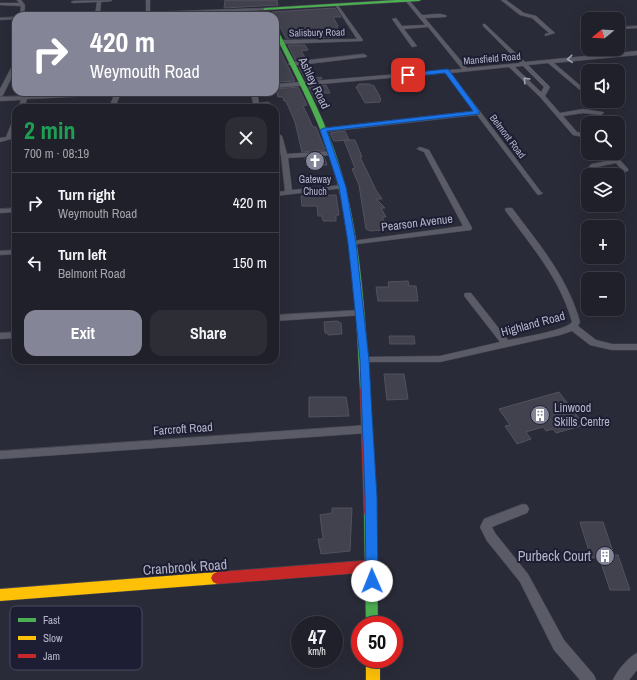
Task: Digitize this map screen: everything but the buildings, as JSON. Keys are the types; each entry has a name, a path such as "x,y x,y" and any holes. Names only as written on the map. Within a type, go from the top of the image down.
{"main road":[{"path":"261,0 267,12"},
{"path":"276,12 337,5 419,0"},
{"name":"Ashley Road","path":"280,42 324,130 342,187 352,243 360,313 368,429 371,497 372,616"},
{"name":"Cranbrook Road","path":"0,596 372,566"},
{"path":"373,668 373,680"}],"street":[{"path":"18,0 22,6 22,12"},
{"path":"148,0 148,12"},
{"path":"407,0 465,69"},
{"path":"503,0 522,14 534,17 553,33 547,35"},
{"path":"98,12 99,1"},
{"path":"73,2 110,1"},
{"path":"0,4 22,6"},
{"name":"Salisbury Road","path":"280,42 360,40 337,5"},
{"path":"420,16 445,16"},
{"path":"0,19 12,18"},
{"path":"394,19 414,46"},
{"path":"485,25 547,87 542,96"},
{"path":"401,28 428,26"},
{"path":"625,28 637,27"},
{"name":"Mansfield Road","path":"279,86 637,53"},
{"path":"291,64 364,56"},
{"path":"550,61 580,88"},
{"path":"510,65 560,115 575,134 581,135"},
{"name":"Belmont Road","path":"447,71 538,193"},
{"path":"0,95 12,72"},
{"path":"0,99 36,96"},
{"path":"23,104 25,98"},
{"path":"560,115 583,111 601,113"},
{"path":"324,130 477,113"},
{"path":"0,140 8,139 12,130"},
{"path":"279,136 284,156 289,193"},
{"name":"Pearson Avenue","path":"352,243 471,228 426,149"},
{"path":"284,156 332,153"},
{"path":"592,166 618,161 624,168"},
{"path":"279,194 342,187"},
{"path":"0,211 12,210"},
{"name":"Highland Road","path":"364,360 440,360 560,332 572,327 576,322 575,316 562,284 509,210"},
{"path":"0,253 12,252"},
{"path":"468,295 506,344"},
{"path":"279,318 360,313"},
{"path":"572,327 593,343 612,347 637,347"},
{"path":"0,336 12,335"},
{"name":"Farcroft Road","path":"0,455 368,429"},
{"path":"523,509 488,523 486,527 492,538 524,578 559,645 589,680"},
{"path":"620,680 637,660"}],"traffic: fast":[{"path":"265,9 419,0"},
{"path":"279,37 320,121 341,181 353,240 359,299 365,388"},
{"path":"370,513 372,616"}],"traffic: slow":[{"path":"0,595 217,578"},
{"path":"373,668 373,680"}],"traffic: jam":[{"path":"365,388 370,513"},
{"path":"217,578 372,566"}],"place":[{"name":"Gateway Chuch","path":"315,161"},
{"name":"Linwood Skills Centre","path":"540,415"},
{"name":"Purbeck Court","path":"605,556"}],"route":[{"path":"372,581 371,497 364,360 355,271 352,243 342,187 324,130 477,113 447,71 408,75"}]}
